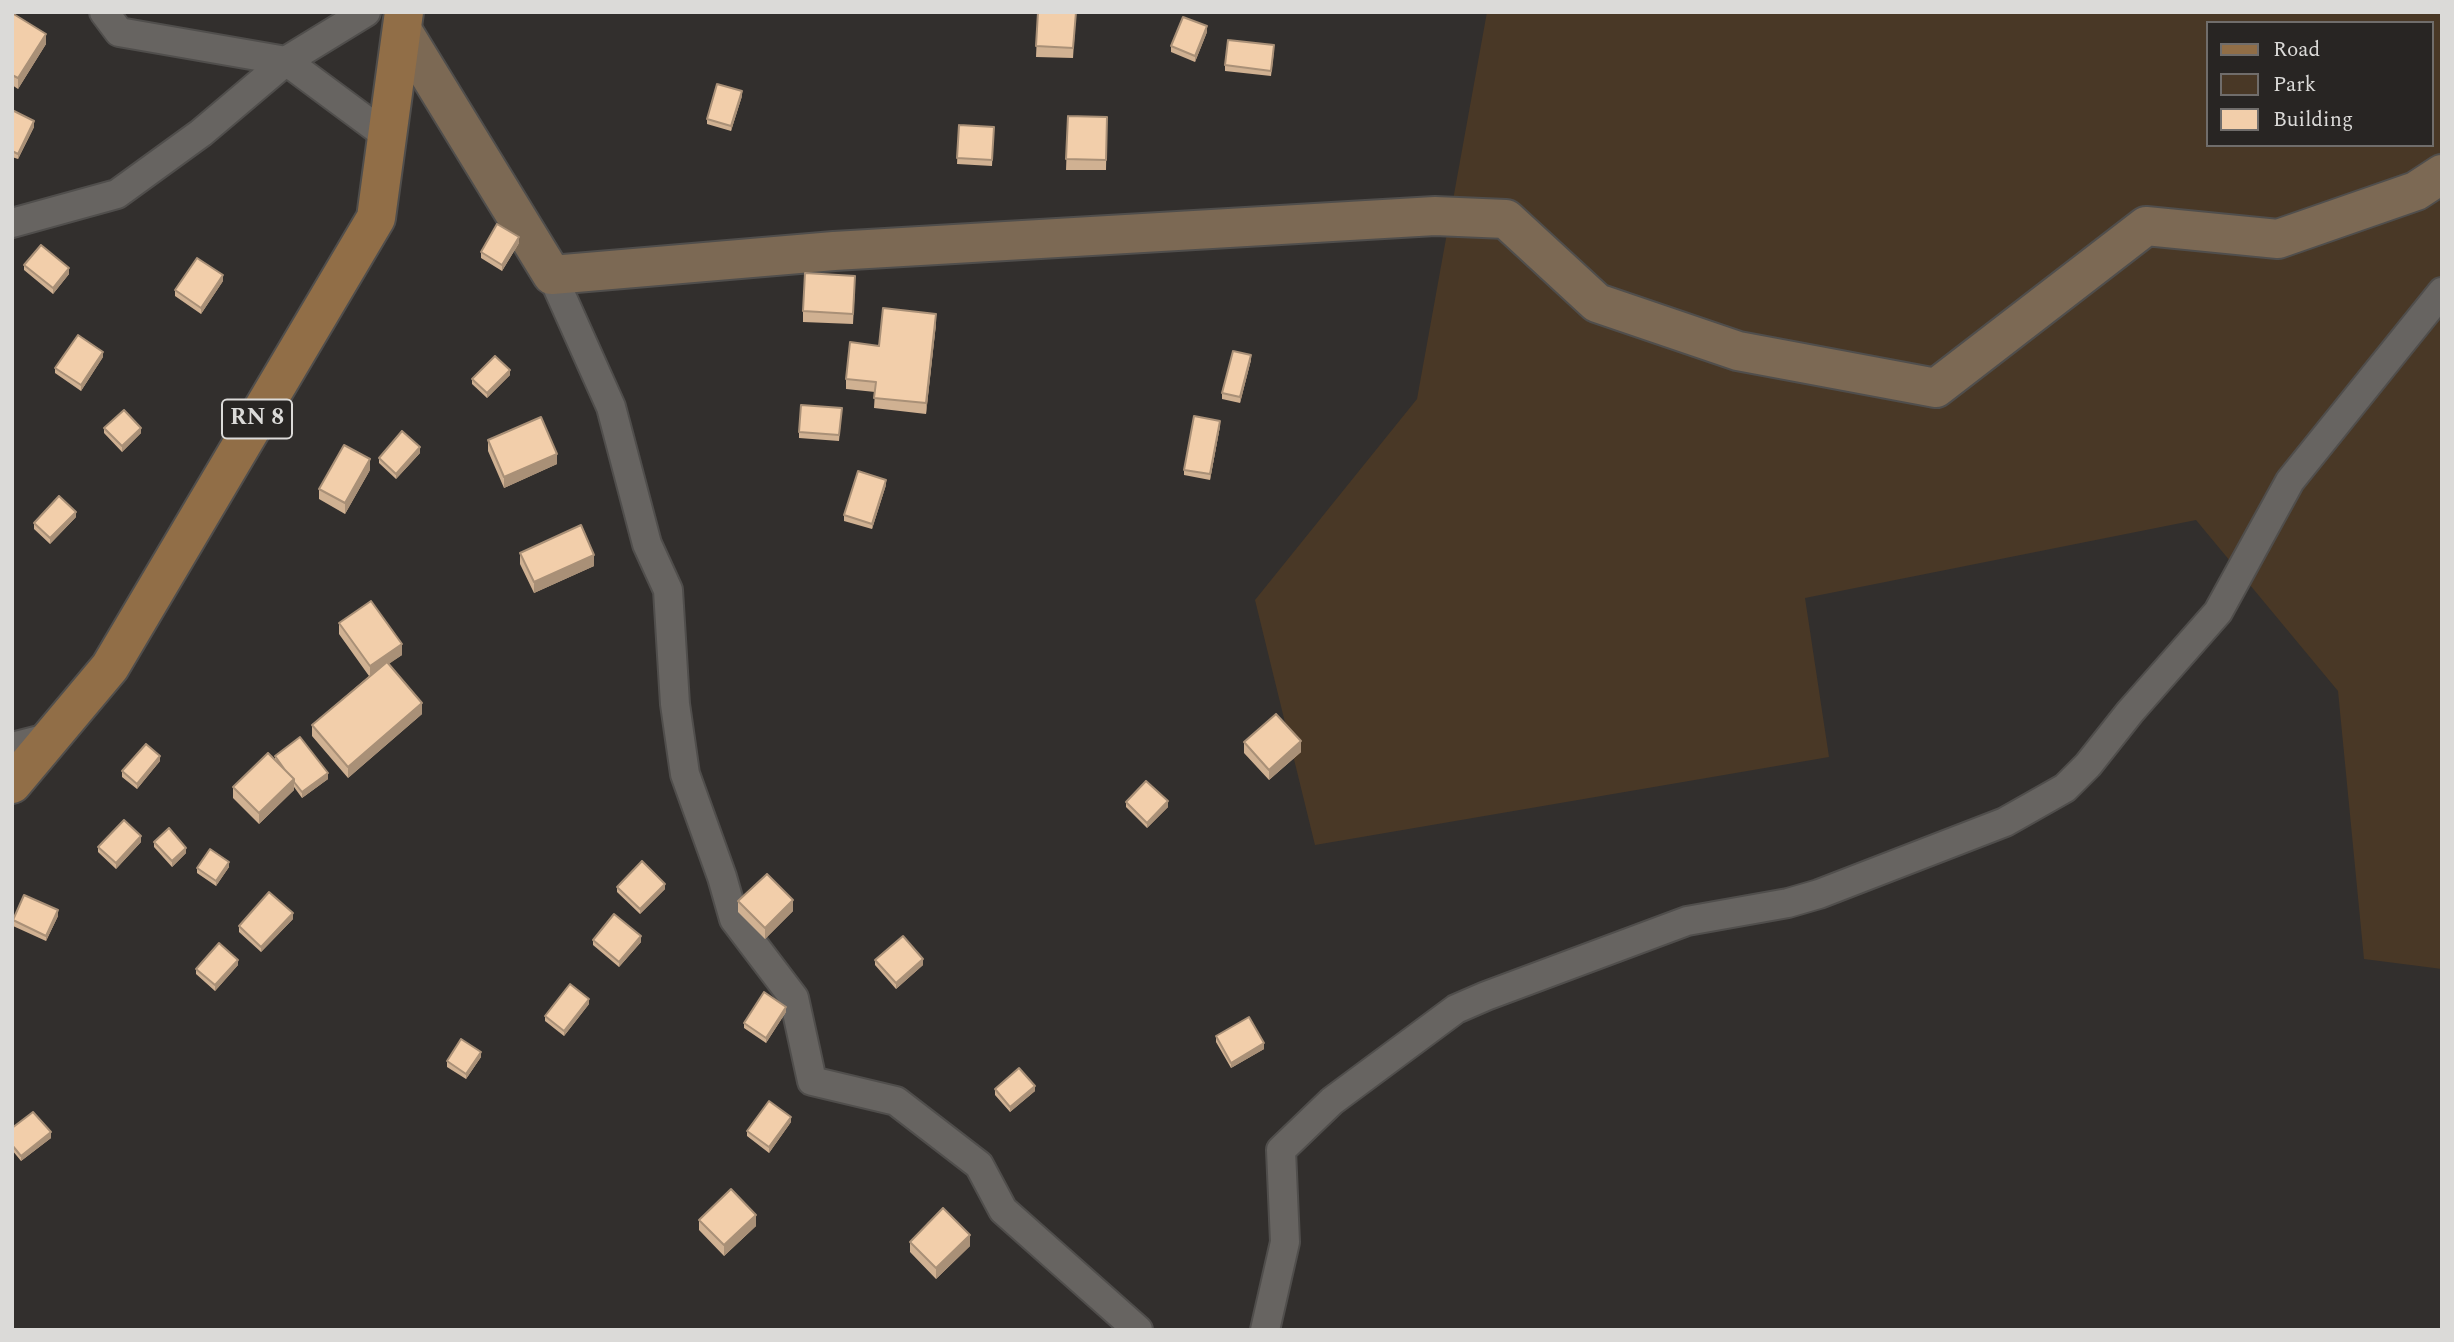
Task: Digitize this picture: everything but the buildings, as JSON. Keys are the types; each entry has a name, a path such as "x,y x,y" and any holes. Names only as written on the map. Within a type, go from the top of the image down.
{"main road":[{"name":"RN 8","path":"12,784 110,667 376,218 403,21"}],"street":[{"path":"104,12 119,32 286,61 387,136"},
{"path":"12,223 117,194 201,133 286,61 366,12"},
{"path":"403,21 552,275 611,407 648,544 668,590 675,704 685,774 734,919 794,998 812,1081 896,1101 979,1165 1003,1210 1138,1330"},
{"path":"552,275 848,250 1435,216 1506,219 1597,303 1738,351 1936,388 2146,226 2278,239 2416,191 2442,174"},
{"path":"1265,1330 1285,1242 1281,1150 1332,1101 1456,1009 1486,996 1687,921 1788,903 1819,894 2006,822 2064,788 2088,765 2130,712 2218,612 2290,481 2442,292"},
{"path":"12,747 51,737"}],"green space":[{"path":"1487,12 2442,12 2442,969 2364,959 2338,691 2196,520 1805,598 1829,757 1315,845 1255,600 1417,399"}]}
